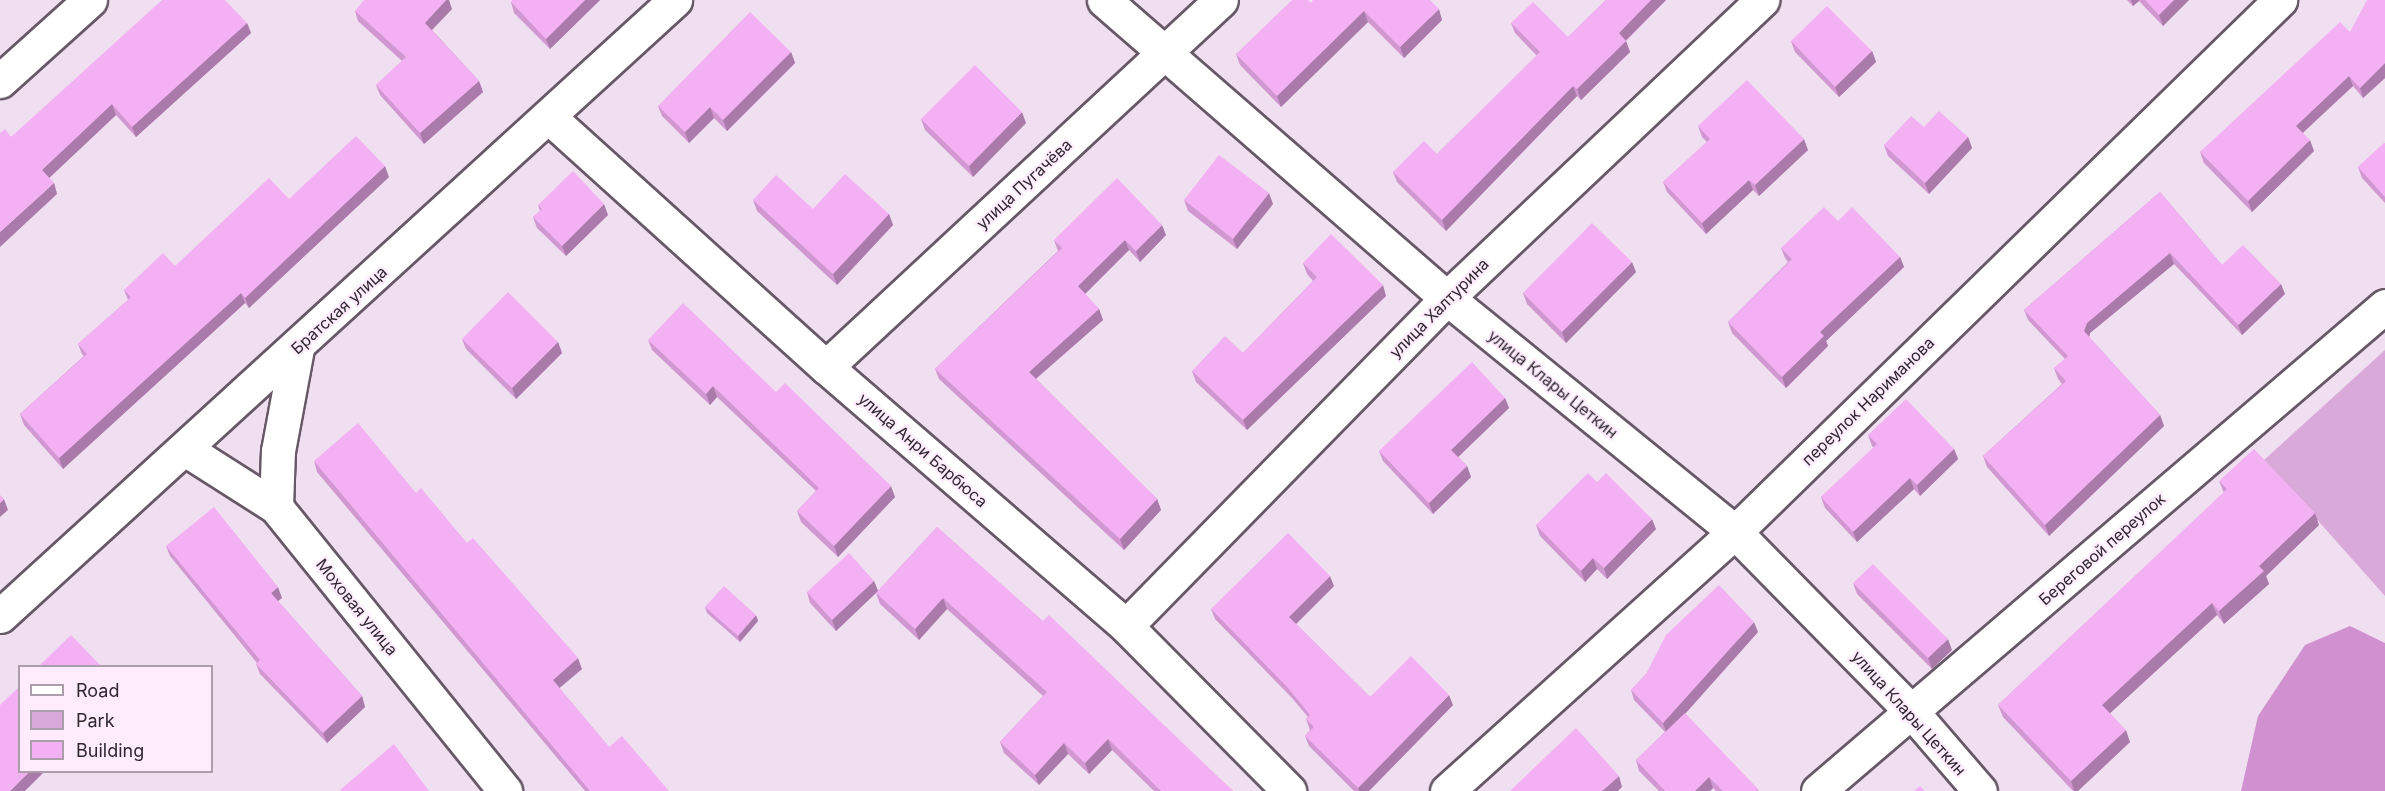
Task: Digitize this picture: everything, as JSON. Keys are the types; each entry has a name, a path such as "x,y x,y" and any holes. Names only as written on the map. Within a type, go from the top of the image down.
{"street":[{"path":"0,81 90,0"},
{"name":"Братская улица","path":"0,616 297,348 675,0"},
{"name":"улица Клары Цеткин","path":"1104,0 1163,55 1447,298 1735,532 1912,712 1980,791"},
{"name":"улица Пугачёва","path":"826,367 1221,0"},
{"name":"улица Халтурина","path":"1126,626 1447,298 1762,0"},
{"name":"переулок Нариманова","path":"1447,791 1735,532 2280,0"},
{"name":"улица Анри Барбюса","path":"549,117 826,367 1126,626 1289,791"},
{"name":"Береговой переулок","path":"1818,791 2385,306"},
{"path":"276,507 278,451 297,348"},
{"name":"Моховая улица","path":"184,449 276,507 505,791"}],"green space":[{"path":"2385,350 2385,596 2264,460"}],"shaded area":[{"path":"2350,626 2385,643 2385,791 2241,791 2258,716 2305,645"}],"building":[{"path":"162,0 225,0 247,23 132,127 112,104 42,170 54,183 0,232 0,133 5,129 11,137"},
{"path":"364,0 446,0 425,23 479,81 420,133 376,85 406,57 355,11"},
{"path":"513,0 585,0 546,39 511,2"},
{"path":"1292,0 1308,0 1311,3 1313,0 1430,0 1439,9 1400,47 1364,11 1277,96 1236,54"},
{"path":"1606,0 1651,0 1619,33 1626,41 1577,89 1573,86 1442,220 1393,172 1424,141 1437,154 1540,52 1511,23 1533,2 1568,37"},
{"path":"2145,0 2174,0 2159,15"},
{"path":"2367,0 2385,0 2385,63 2360,88 2349,76 2296,126 2310,140 2248,201 2200,152 2340,22 2350,32"},
{"path":"1827,6 1872,51 1835,87 1791,41"},
{"path":"750,12 791,52 723,120 710,107 685,132 658,106"},
{"path":"975,65 1022,112 969,166 921,119"},
{"path":"1747,80 1804,139 1755,185 1749,180 1702,223 1663,182 1710,139 1698,126"},
{"path":"1939,111 1968,137 1925,183 1884,145 1911,116 1924,127"},
{"path":"356,136 385,166 245,298 241,293 59,458 20,414 87,354 78,344 131,297 124,290 163,253 175,266 269,178 289,199"},
{"path":"2385,143 2385,197 2358,167"},
{"path":"1219,155 1269,193 1233,239 1184,200"},
{"path":"573,171 604,204 562,246 533,217 542,209 538,205"},
{"path":"845,174 889,214 833,274 753,200 776,175 813,209"},
{"path":"1117,178 1162,225 1136,251 1125,240 1078,286 1099,309 1029,372 1157,499 1120,539 935,369 1062,248 1054,240"},
{"path":"2160,192 2222,265 2243,245 2281,284 2238,325 2170,253 2087,323 2084,331 2160,415 2045,525 1983,456 2066,381 2054,368 2068,356 2024,310"},
{"path":"1824,207 1838,221 1852,207 1900,257 1820,332 1824,336 1782,377 1728,322 1792,259 1781,248"},
{"path":"1592,223 1632,262 1562,332 1523,293"},
{"path":"1331,234 1383,285 1243,420 1192,371 1225,336 1243,353 1317,277 1303,263"},
{"path":"508,292 558,342 512,388 462,339"},
{"path":"683,303 776,392 785,383 891,486 834,546 797,511 819,488 713,386 706,394 648,340"},
{"path":"1472,362 1505,398 1451,450 1467,466 1429,503 1379,451"},
{"path":"1906,399 1954,449 1917,485 1910,478 1853,532 1821,497 1877,444 1868,435"},
{"path":"358,423 416,493 421,488 467,543 473,538 578,658 553,680 609,747 622,736 669,791 590,791 314,461"},
{"path":"2254,449 2315,513 2259,566 2264,571 2219,611 2212,603 2102,705 2126,730 2071,781 1998,705 2227,489 2219,481"},
{"path":"1588,473 1597,482 1606,473 1652,519 1604,568 1593,558 1581,571 1536,525"},
{"path":"214,507 278,587 271,593 362,696 323,733 256,664 260,660 166,546"},
{"path":"937,527 1043,621 1049,615 1233,791 1161,791 1108,739 1085,763 1064,743 1035,775 1000,742 1047,692 943,598 915,629 876,593"},
{"path":"1288,533 1330,576 1289,617 1370,697 1411,656 1449,695 1358,788 1305,736 1314,727 1306,719 1310,715 1288,688 1211,609"},
{"path":"849,553 874,581 832,620 807,592"},
{"path":"1873,564 1948,639 1928,658 1853,583"},
{"path":"1719,585 1754,622 1663,723 1631,690 1646,674 1666,635"},
{"path":"724,586 756,615 738,636 705,607"},
{"path":"71,635 100,665 40,665"},
{"path":"18,688 18,773 28,773 10,791 0,791 0,705"},
{"path":"1685,713 1758,789 1756,791 1723,791 1709,777 1695,791 1665,791 1636,760"},
{"path":"1576,728 1619,776 1602,791 1510,791"},
{"path":"394,744 429,791 340,790"},
{"path":"1920,786 1925,791 1914,791"}]}
